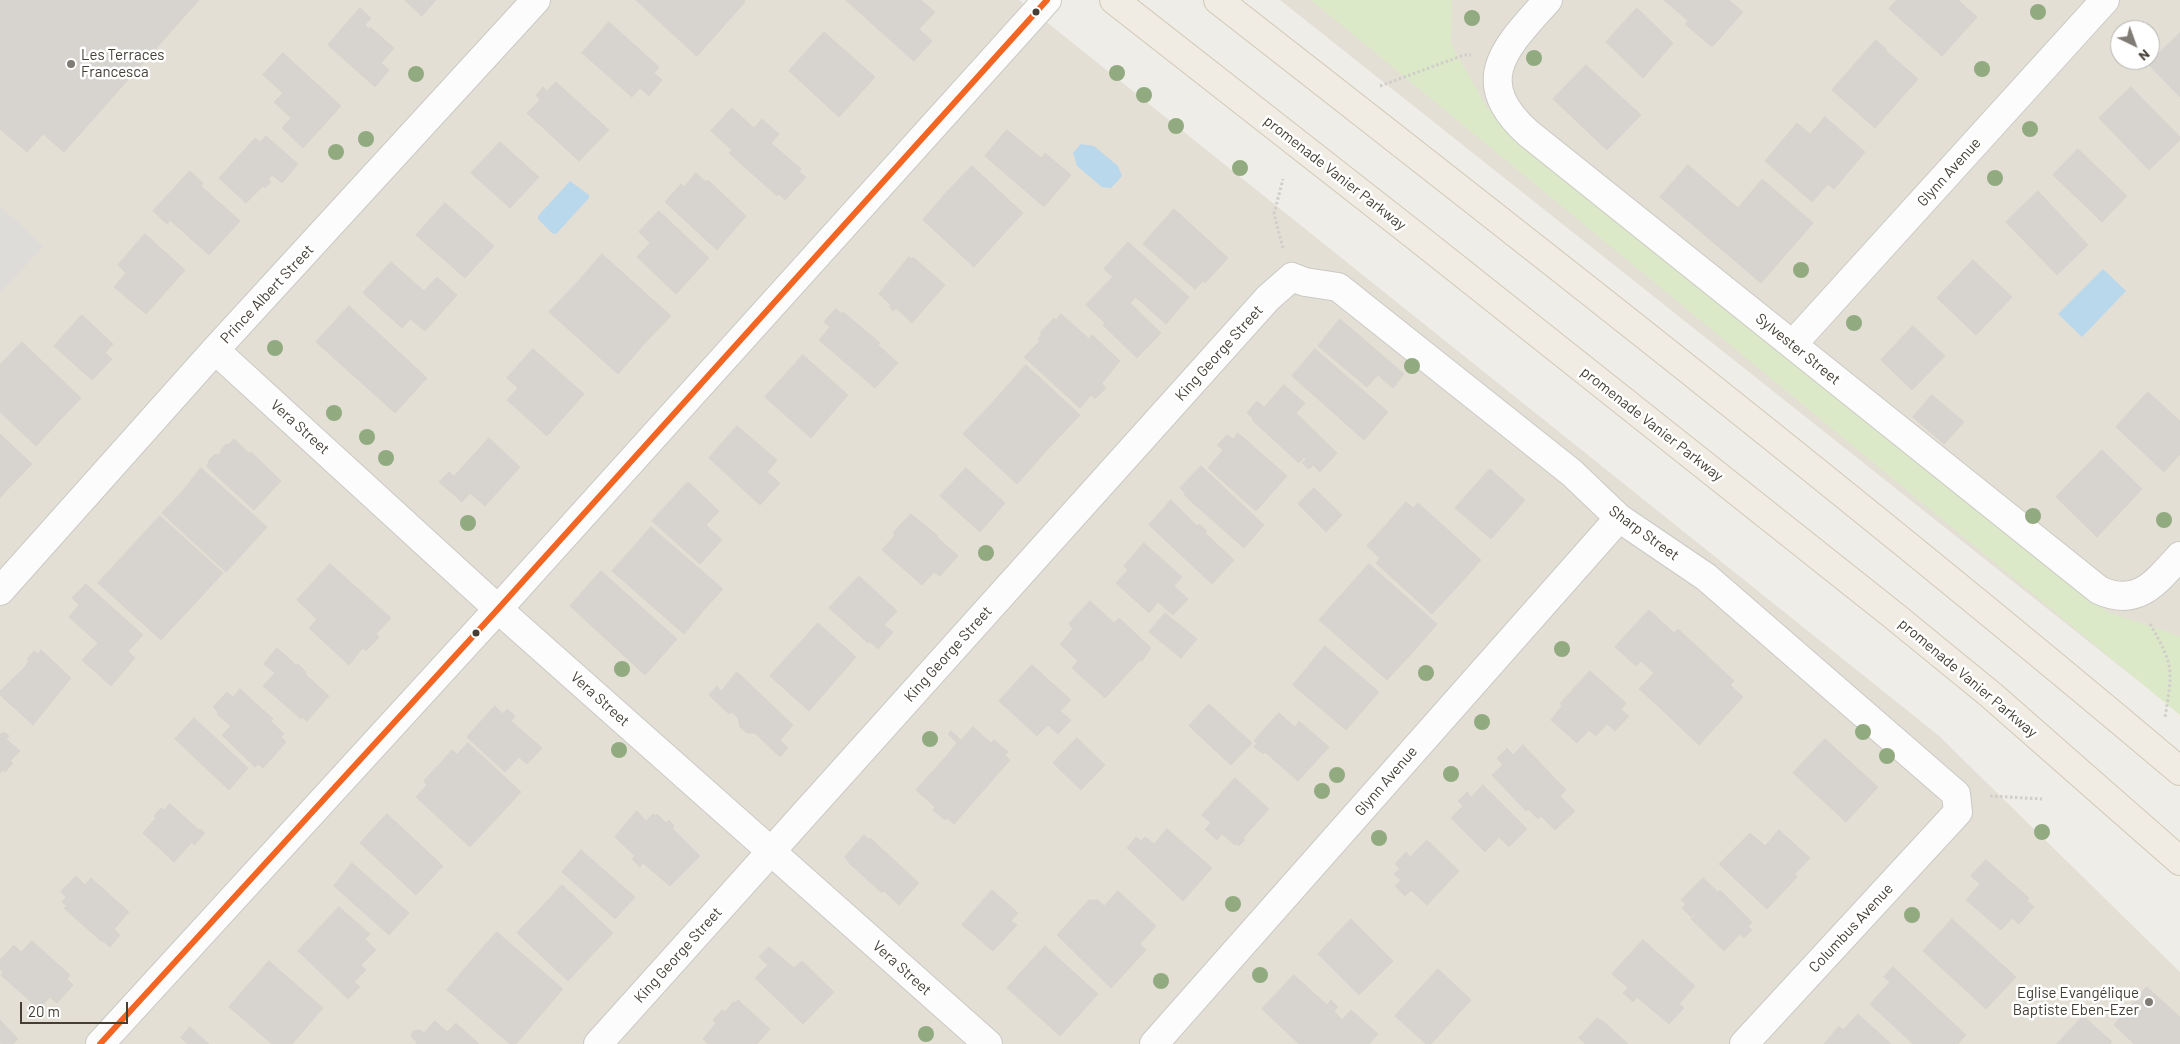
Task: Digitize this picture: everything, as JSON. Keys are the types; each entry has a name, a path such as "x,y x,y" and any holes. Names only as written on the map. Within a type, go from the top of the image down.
{"main road":[{"name":"promenade Vanier Parkway","path":"1114,0 1426,244 1893,616 1990,696 2180,861"},
{"path":"1218,0 1575,279 2054,664 2180,771"},
{"path":"2115,804 2180,875"}],"street":[{"name":"Prince Albert Street","path":"0,591 215,350 536,0"},
{"path":"100,1044 498,609 1047,0"},
{"path":"1501,62 1509,45 1548,0"},
{"name":"Glynn Avenue","path":"1793,344 2105,0"},
{"name":"Sylvester Street","path":"1501,62 1497,80 1499,95 1516,123 2099,590 2110,596 2133,595"},
{"name":"Sharp Street","path":"1299,279 1338,287 1572,473 1619,518 1706,576 1957,803"},
{"name":"King George Street","path":"598,1044 1268,298 1299,279"},
{"name":"Vera Street","path":"215,350 498,609 988,1044"},
{"name":"Glynn Avenue","path":"1154,1044 1619,518"},
{"path":"2133,595 2145,591 2156,582 2180,556"},
{"name":"Columbus Avenue","path":"1744,1044 1957,803"}],"path":[{"path":"1374,89 1464,55 1501,62"},
{"path":"1283,179 1274,214 1299,279"},
{"path":"2133,595 2165,650 2171,666 2171,684 2164,718"},
{"path":"1957,803 2042,799"}],"shaded area":[{"path":"0,0 1019,0 1938,735 2180,972 2180,1044 0,1044"},
{"path":"1280,0 2180,0 2180,714"},
{"path":"0,207 43,247 0,292"}],"green space":[{"path":"1311,0 1452,0 1451,44 1487,108 2107,612 2180,636 2180,715"}],"water":[{"path":"1081,144 1094,146 1118,166 1122,176 1111,188 1102,187 1077,166 1073,153"},
{"path":"570,181 589,195 589,198 556,234 552,233 538,219 538,216"},
{"path":"2103,269 2126,291 2082,337 2058,314"}],"building":[{"name":"Les Terraces Francesca","path":"0,0 199,0 64,152 43,134 27,152 0,129"},
{"path":"405,0 436,0 422,16"},
{"path":"636,0 688,0 721,29 697,56"},
{"path":"688,0 744,0 745,2 721,29"},
{"path":"846,0 921,0 935,12 919,29 932,41 914,61"},
{"path":"1664,0 1729,0 1743,12 1712,47 1685,24 1688,21"},
{"path":"1897,0 1958,0 1977,17 1942,56 1889,9"},
{"path":"360,8 371,18 365,25 369,29 370,27 394,48 381,63 389,70 375,87 328,45"},
{"path":"1637,8 1673,43 1643,78 1606,42"},
{"path":"609,22 659,67 654,73 662,80 649,96 640,88 632,97 582,53"},
{"path":"824,32 875,77 839,117 789,71"},
{"path":"2180,33 2180,97 2154,70 2160,70 2160,52"},
{"path":"1876,40 1918,79 1875,128 1832,90"},
{"path":"283,53 341,106 303,148 282,128 291,118 274,102 283,93 263,75"},
{"path":"1586,65 1641,115 1607,150 1553,99"},
{"path":"556,82 609,130 579,161 527,113 540,100 536,95 543,87 547,91"},
{"path":"2131,87 2180,137 2180,140 2149,170 2099,118"},
{"path":"732,108 754,128 762,119 779,134 771,143 801,169 799,172 806,177 785,200 779,194 777,196 729,153 732,150 711,131"},
{"path":"1825,117 1865,152 1834,189 1828,184 1812,202 1765,161 1797,123 1810,134"},
{"path":"1007,130 1041,158 1045,153 1071,175 1044,207 985,156"},
{"path":"266,136 298,164 282,183 272,175 268,179 271,182 265,188 263,186 246,203 219,178 255,138 260,142"},
{"path":"500,142 539,177 510,208 471,173"},
{"path":"2078,149 2127,196 2102,222 2053,175"},
{"path":"1688,165 1738,208 1762,179 1813,223 1761,283 1660,197"},
{"path":"972,166 1023,213 999,239 947,192"},
{"path":"190,171 203,183 201,186 240,221 209,255 170,220 167,224 153,211"},
{"path":"696,173 706,182 708,180 746,216 717,250 665,202 681,184 684,187"},
{"path":"2038,191 2088,245 2057,275 2006,222"},
{"path":"947,192 999,239 974,267 923,220"},
{"path":"445,203 494,246 465,278 416,235"},
{"path":"1174,209 1228,258 1205,283 1203,281 1195,289 1143,244"},
{"path":"659,211 709,258 676,294 637,257 650,243 639,232"},
{"path":"145,234 185,270 146,314 114,287 126,273 118,265"},
{"path":"1128,242 1189,297 1166,324 1104,269"},
{"path":"602,254 671,316 644,344 577,283"},
{"path":"909,257 912,259 913,257 945,285 912,323 896,308 893,311 889,307 891,305 879,294"},
{"path":"1973,260 2012,297 1976,335 1937,298"},
{"path":"391,262 424,291 437,277 457,295 425,331 410,319 402,328 363,293"},
{"path":"1113,277 1135,298 1130,303 1161,333 1137,358 1103,325 1105,323 1086,305"},
{"path":"577,283 644,344 618,374 549,312"},
{"path":"349,306 427,378 395,413 316,342"},
{"path":"836,309 842,314 843,312 880,343 878,345 898,363 875,388 819,340 830,327 824,322"},
{"path":"1061,314 1089,339 1092,335 1120,361 1102,383 1106,388 1095,399 1091,395 1080,408 1024,357 1040,341 1038,339 1042,334 1040,333 1054,318 1056,320"},
{"path":"82,315 113,344 105,353 112,359 92,380 54,346"},
{"path":"1340,319 1404,374 1393,388 1378,375 1367,387 1318,346"},
{"path":"1913,326 1945,356 1912,390 1881,360"},
{"path":"22,342 81,398 59,421 0,365"},
{"path":"533,349 584,394 547,436 507,400 518,388 507,378"},
{"path":"1315,349 1388,412 1364,440 1292,376"},
{"path":"803,355 848,395 811,438 765,397"},
{"path":"0,365 59,421 36,446 0,412"},
{"path":"1026,365 1080,415 1048,449 995,400"},
{"path":"1284,385 1305,403 1296,413 1337,453 1320,472 1313,465 1309,469 1302,463 1306,459 1304,457 1299,463 1252,420 1254,419 1247,413 1257,401 1264,407"},
{"path":"2148,392 2180,421 2180,454 2164,472 2116,427"},
{"path":"1932,395 1964,422 1944,444 1913,417"},
{"path":"995,400 1048,449 1017,484 963,434"},
{"path":"737,426 777,460 767,472 780,483 760,505 709,458"},
{"path":"1238,433 1287,476 1256,511 1208,468 1223,450 1217,445 1227,435 1233,439"},
{"path":"0,434 32,464 7,490 0,483"},
{"path":"489,438 520,467 485,506 470,493 462,502 439,482 449,472 454,476"},
{"path":"234,439 250,454 251,452 281,481 254,510 207,467 209,460 215,454 220,454 222,452 220,451 226,444 228,445"},
{"path":"2102,450 2142,489 2097,537 2056,497"},
{"path":"1201,466 1264,525 1244,548 1184,495 1186,494 1180,488"},
{"path":"201,468 267,527 247,549 183,491"},
{"path":"966,468 1005,503 980,532 940,496"},
{"path":"1490,469 1525,500 1491,539 1455,508"},
{"path":"688,482 719,511 706,525 722,540 700,564 652,521"},
{"path":"0,483 7,490 0,498"},
{"path":"1314,488 1342,515 1326,532 1298,504"},
{"path":"183,491 247,549 226,572 162,513"},
{"path":"1171,500 1197,526 1199,524 1207,531 1205,533 1234,560 1212,584 1149,525"},
{"path":"1406,502 1413,508 1418,503 1481,560 1458,586 1388,523"},
{"path":"911,514 938,536 958,556 940,576 934,572 922,585 882,550 895,535 893,533"},
{"path":"160,516 223,573 161,640 98,583"},
{"path":"1388,523 1458,586 1432,614 1376,563 1380,558 1367,546"},
{"path":"651,527 723,589 703,611 632,549"},
{"path":"1144,543 1182,577 1174,586 1188,599 1173,615 1158,602 1149,613 1116,583 1128,570 1124,566"},
{"path":"632,549 703,611 684,634 612,571"},
{"path":"330,564 391,618 376,634 379,637 366,651 363,648 349,665 309,628 317,619 297,600"},
{"path":"1369,564 1437,624 1413,652 1344,592"},
{"path":"601,571 677,639 645,675 570,606"},
{"path":"859,576 897,611 884,625 893,632 878,649 869,641 868,643 829,608"},
{"path":"86,584 143,635 128,651 135,658 111,686 82,660 98,643 69,617 79,605 72,598"},
{"path":"1344,592 1413,652 1387,680 1319,620"},
{"path":"1090,601 1114,623 1119,618 1151,648 1142,661 1140,660 1105,698 1072,668 1078,661 1060,644 1073,629 1069,624"},
{"path":"1649,610 1674,633 1678,629 1704,653 1659,707 1639,689 1654,673 1641,661 1636,666 1615,647"},
{"path":"1165,613 1197,639 1181,658 1149,632"},
{"path":"818,623 856,657 809,711 770,676"},
{"path":"1325,646 1379,692 1346,730 1293,685"},
{"path":"277,648 296,665 298,664 306,672 305,674 329,696 307,721 302,717 301,719 263,686 275,673 264,664"},
{"path":"41,650 71,678 33,725 0,695 0,691 24,668 29,661 27,659 34,651 38,654"},
{"path":"1704,653 1734,681 1730,685 1743,697 1699,745 1659,707"},
{"path":"1032,665 1071,700 1060,711 1071,720 1058,734 1048,725 1037,736 999,701"},
{"path":"1590,671 1626,703 1621,710 1629,716 1615,731 1607,724 1596,736 1589,730 1577,743 1551,720 1562,706 1560,704"},
{"path":"737,672 793,725 780,740 788,748 780,757 755,733 747,733 740,727 738,718 732,712 729,714 709,695 717,686 721,691"},
{"path":"240,689 273,719 271,721 284,734 281,737 286,742 263,768 258,764 255,767 222,735 231,726 217,714 218,712 213,707 227,692 233,697"},
{"path":"1209,704 1252,743 1231,765 1189,726"},
{"path":"495,706 503,714 507,709 515,716 511,721 542,748 527,764 519,757 505,772 467,737"},
{"path":"1279,713 1295,727 1299,721 1329,747 1298,781 1265,752 1263,754 1254,747 1257,743 1254,741"},
{"path":"194,718 248,768 229,790 175,739"},
{"path":"973,727 991,743 994,740 1008,752 1005,755 1010,760 982,792 944,759 957,743 948,734 951,731 961,740"},
{"path":"4,732 9,736 6,739 20,751 10,761 13,763 5,772 3,770 0,773 0,733"},
{"path":"1077,738 1105,765 1081,790 1053,763"},
{"path":"1825,739 1878,787 1846,822 1793,773"},
{"path":"468,743 521,792 497,818 438,766 452,750 457,754"},
{"path":"1523,745 1566,790 1560,796 1575,811 1555,830 1541,816 1538,819 1528,809 1526,811 1492,775 1503,765 1497,758 1507,748 1513,755"},
{"path":"944,759 982,792 954,824 947,818 945,820 933,810 935,807 916,790"},
{"path":"438,766 497,818 470,847 416,797 427,785 424,781"},
{"path":"1235,778 1269,809 1243,838 1245,840 1239,846 1222,834 1217,840 1205,829 1211,823 1202,815"},
{"path":"1483,785 1527,829 1509,847 1499,837 1485,852 1451,818 1463,806 1458,801 1467,792 1471,797"},
{"path":"170,804 199,830 205,833 194,845 192,842 174,862 143,833 156,818 154,816 161,808 164,810"},
{"path":"637,811 646,821 653,814 655,816 657,814 666,823 669,820 674,826 672,828 700,856 670,886 643,863 640,867 632,859 635,856 615,837"},
{"path":"387,814 443,866 416,895 360,843"},
{"path":"1167,829 1212,868 1183,901 1127,848 1136,837 1141,841 1145,837 1154,844"},
{"path":"1779,830 1810,858 1795,874 1797,877 1767,909 1719,864 1750,833 1765,846"},
{"path":"864,835 869,840 870,838 919,883 899,905 884,891 882,893 849,863 845,857"},
{"path":"1427,840 1459,871 1427,905 1411,890 1405,896 1395,886 1401,880 1394,874 1400,869 1395,864 1406,852 1410,857"},
{"path":"581,850 635,897 615,919 562,872"},
{"path":"1986,860 2029,898 2027,901 2034,907 2019,924 2012,918 2001,930 1966,900 1980,884 1971,876"},
{"path":"352,863 409,913 389,935 334,886"},
{"path":"76,876 85,885 91,878 129,912 114,929 120,935 110,947 64,908 67,906 62,902 66,897 61,892"},
{"path":"1703,878 1718,892 1720,890 1752,922 1748,927 1752,930 1744,938 1740,934 1724,951 1691,919 1696,914 1691,917 1682,908 1686,904 1681,900"},
{"path":"562,885 613,933 591,956 540,909"},
{"path":"992,890 1018,913 1011,921 1017,925 993,951 962,925"},
{"path":"1118,891 1156,926 1140,944 1146,950 1111,988 1057,935 1089,900 1098,900 1104,906"},
{"path":"339,907 370,934 365,939 376,950 361,965 366,970 354,982 360,987 348,999 298,951"},
{"path":"540,909 591,956 568,981 517,933"},
{"path":"1351,919 1393,961 1359,995 1318,954"},
{"path":"1952,919 2016,977 1986,1009 1923,951"},
{"path":"497,932 563,989 538,1018 472,960"},
{"path":"1643,940 1695,986 1679,1004 1684,1008 1669,1024 1637,997 1633,1002 1623,993 1628,988 1612,974"},
{"path":"32,941 70,975 67,979 73,985 57,1003 50,997 39,1009 1,975 3,972 0,969 0,960 14,945 21,952"},
{"path":"1045,946 1098,994 1060,1036 1007,988"},
{"path":"769,947 794,968 802,961 834,992 803,1024 755,978 768,965 759,957"},
{"path":"472,960 538,1018 516,1044 510,1044 447,990"},
{"path":"269,961 323,1008 292,1044 272,1044 229,1007"},
{"path":"1893,967 1966,1035 1958,1044 1913,1044 1870,1004 1890,982 1884,977"},
{"path":"1438,969 1471,1000 1431,1044 1426,1044 1395,1016"},
{"path":"1294,975 1327,1005 1331,1000 1338,1007 1334,1011 1342,1020 1351,1010 1378,1034 1369,1044 1299,1044 1262,1009"},
{"name":"Eglise Evangélique Baptiste Eben-Ezer","path":"2147,987 2180,1017 2180,1044 2134,1044 2114,1025"},
{"path":"738,1000 770,1029 757,1044 708,1044 703,1039 716,1023 713,1020 722,1010 725,1012 734,1001 736,1003"},
{"path":"1858,1014 1891,1044 1824,1044 1839,1026 1843,1030"},
{"path":"2083,1016 2112,1042 2110,1044 2057,1044"},
{"path":"1597,1018 1628,1044 1584,1044 1579,1038"},
{"path":"0,1020 18,1039 13,1044 0,1043"},
{"path":"435,1021 447,1032 456,1023 479,1044 416,1044 417,1042 411,1037 413,1031 420,1030 424,1033"},
{"path":"190,1027 209,1044 188,1044 181,1038"}],"transit line":[{"path":"100,1044 498,609 1047,0"}],"place":[{"name":"Les Terraces Francesca","path":"71,64"},
{"name":"Eglise Evangélique Baptiste Eben-Ezer","path":"2149,1002"}]}
